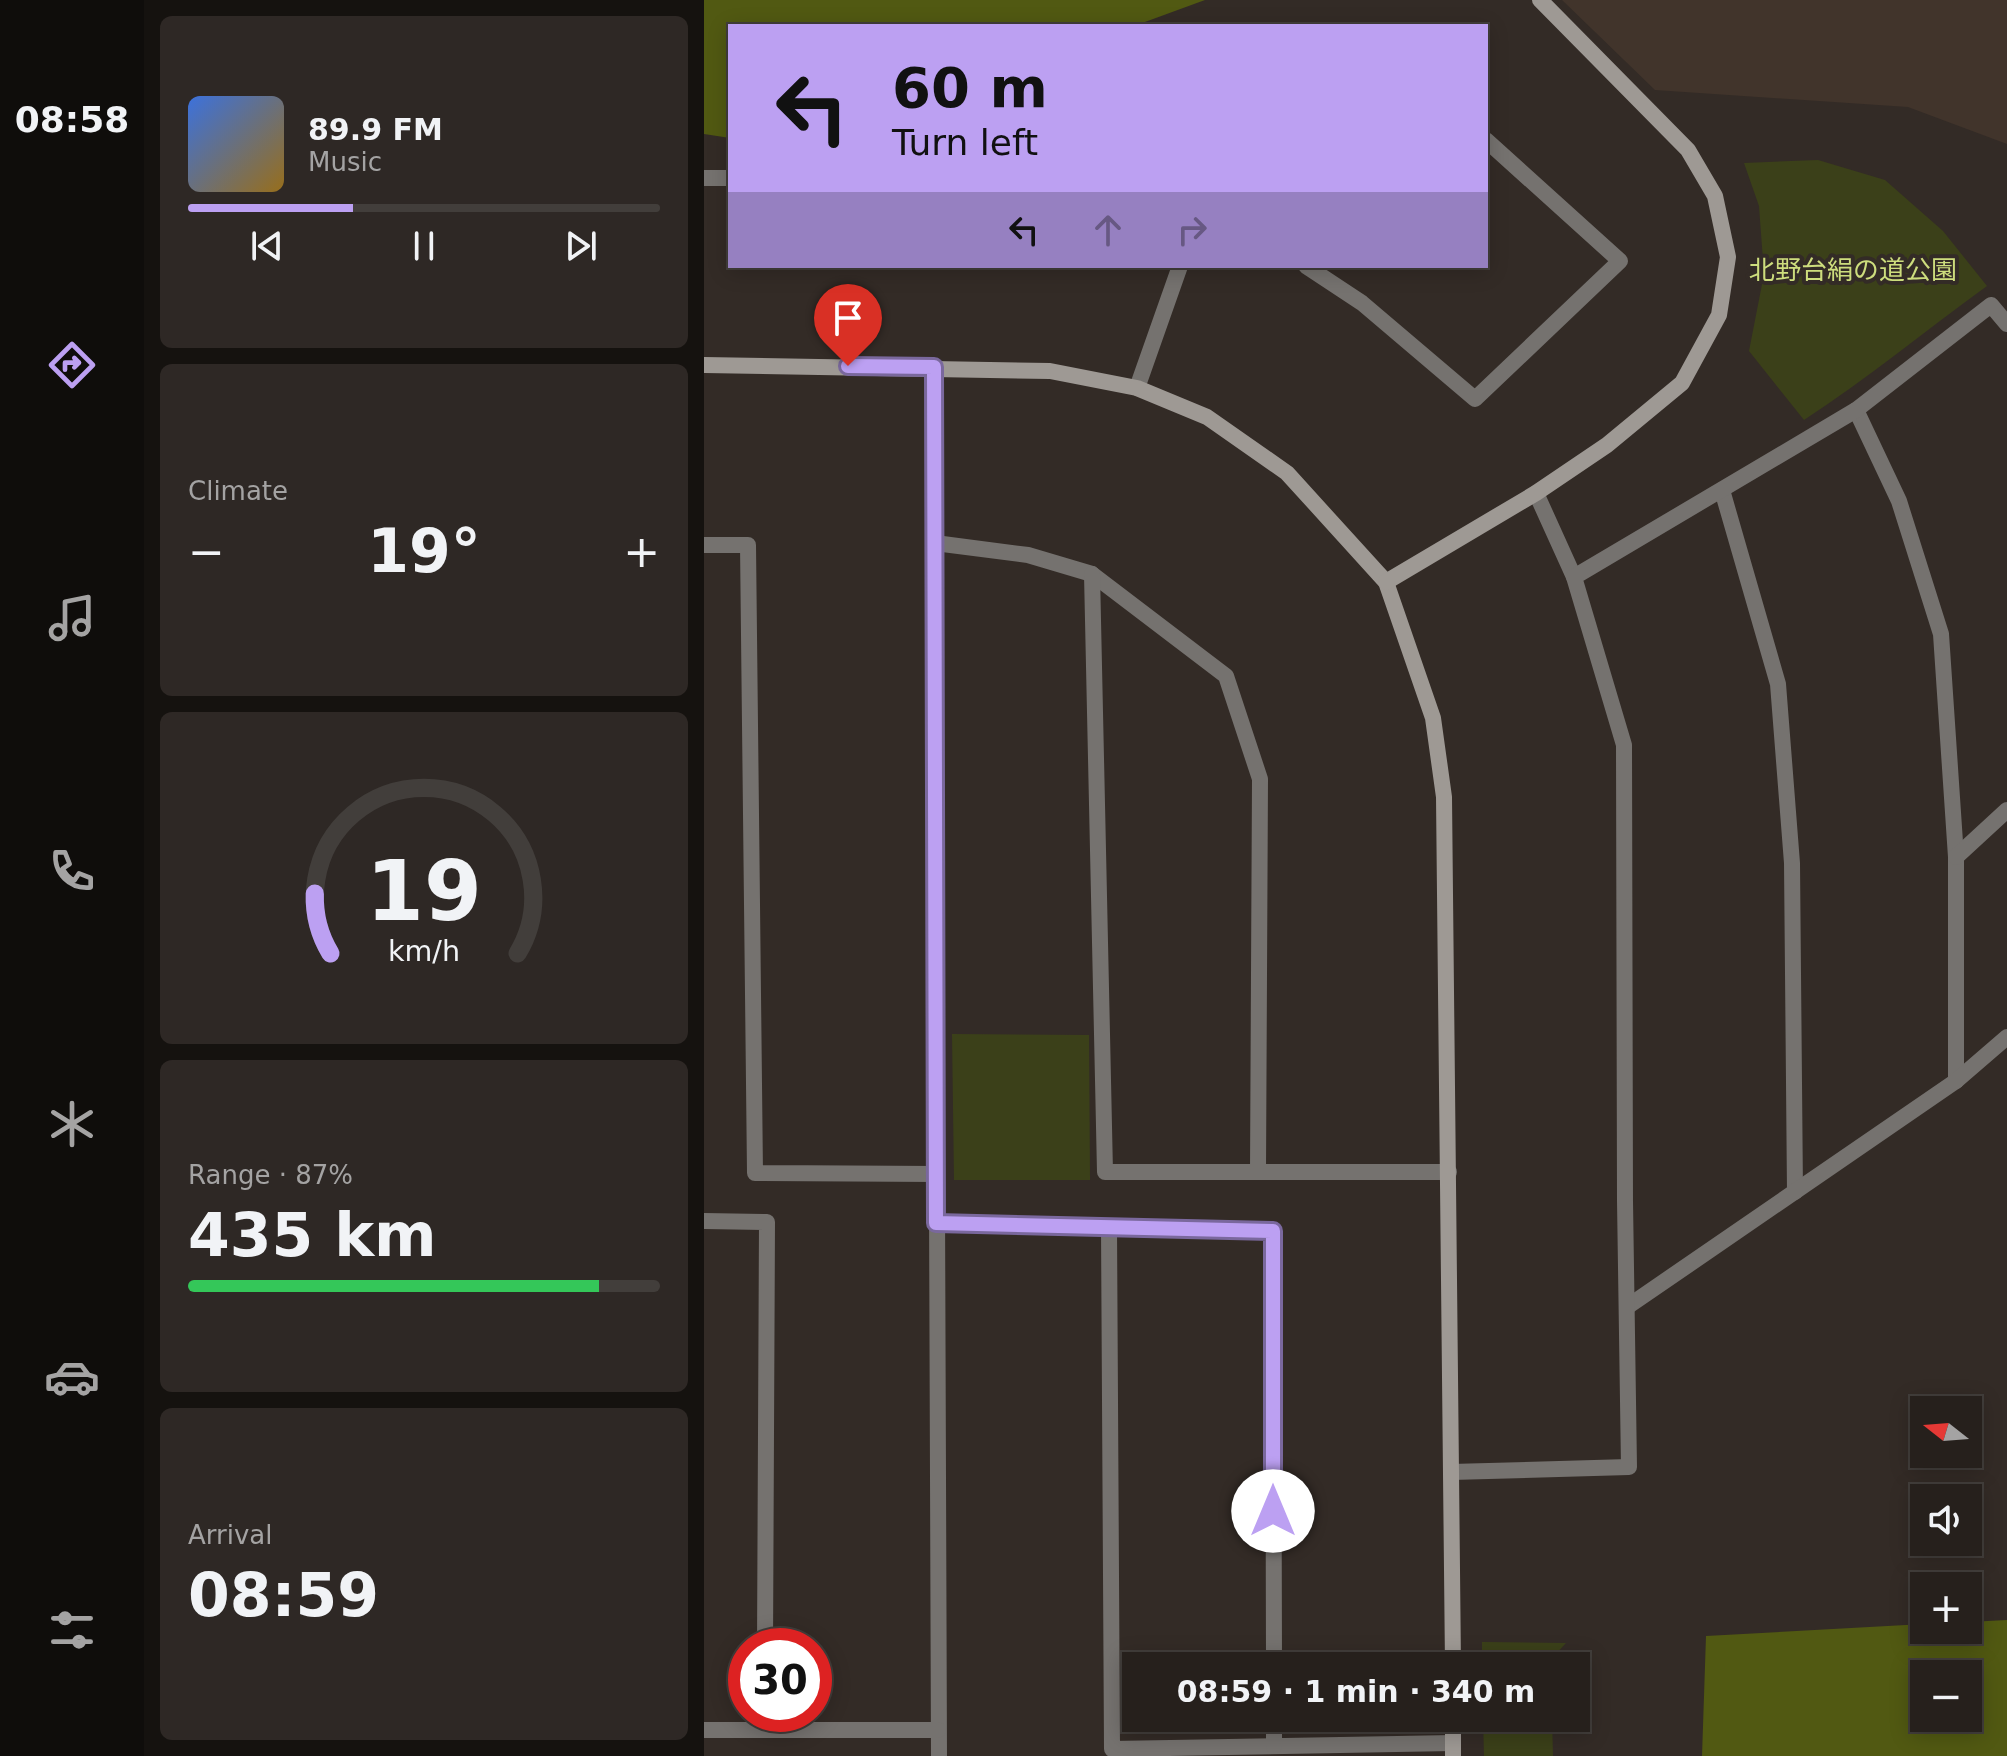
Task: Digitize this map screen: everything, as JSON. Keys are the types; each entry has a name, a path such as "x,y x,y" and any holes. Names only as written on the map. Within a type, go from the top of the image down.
{"street":[{"path":"1386,582 1536,493 1607,445 1682,383 1719,315 1728,257 1715,196 1688,150 1540,0"},
{"path":"1309,268 1362,303 1475,399 1620,261 1488,142"},
{"path":"704,178 728,178"},
{"path":"1137,388 1179,268"},
{"path":"1574,577 1856,410 1991,305 2007,324"},
{"path":"704,365 1050,371 1137,388 1207,417 1287,473 1386,582 1433,718 1444,797 1453,1652"},
{"path":"934,367 939,1756"},
{"path":"1856,410 1899,501 1941,634 1956,857 1956,1081"},
{"path":"1722,490 1778,684 1792,863 1795,1192"},
{"path":"1451,1472 1629,1467 1624,745 1574,577 1536,493"},
{"path":"935,543 1028,555 1092,574 1226,676 1260,779 1258,1171"},
{"path":"704,545 748,545 755,1173 937,1174"},
{"path":"1092,574 1105,1172 1449,1172"},
{"path":"1956,857 2007,810"},
{"path":"1627,1307 1956,1081 2007,1037"},
{"path":"704,1221 767,1222 765,1628"},
{"path":"936,1223 1273,1231 1274,1652"},
{"path":"1109,1227 1112,1749 1274,1746 1453,1750"},
{"path":"832,1725 938,1730"},
{"path":"704,1730 728,1727"},
{"path":"1274,1732 1274,1746"}],"shaded area":[{"path":"1562,0 2007,0 2007,144 1908,107 1655,90"}],"green space":[{"path":"704,0 1205,0 1139,24 728,24 728,138 704,134"},
{"name":"北野台絹の道公園","path":"1818,160 1885,180 1943,231 1987,286 1804,420 1749,351 1764,274 1759,206 1744,163"},
{"path":"952,1034 1089,1035 1090,1180 954,1180"},
{"path":"2007,1620 2007,1756 1702,1756 1706,1636 1910,1625 1910,1644 1982,1644 1982,1621"},
{"path":"1482,1642 1566,1643 1558,1652 1482,1652"},
{"path":"1483,1732 1552,1732 1553,1756 1484,1756"}],"route":[{"path":"848,366 934,367 936,1223 1273,1231 1273,1511"}]}
